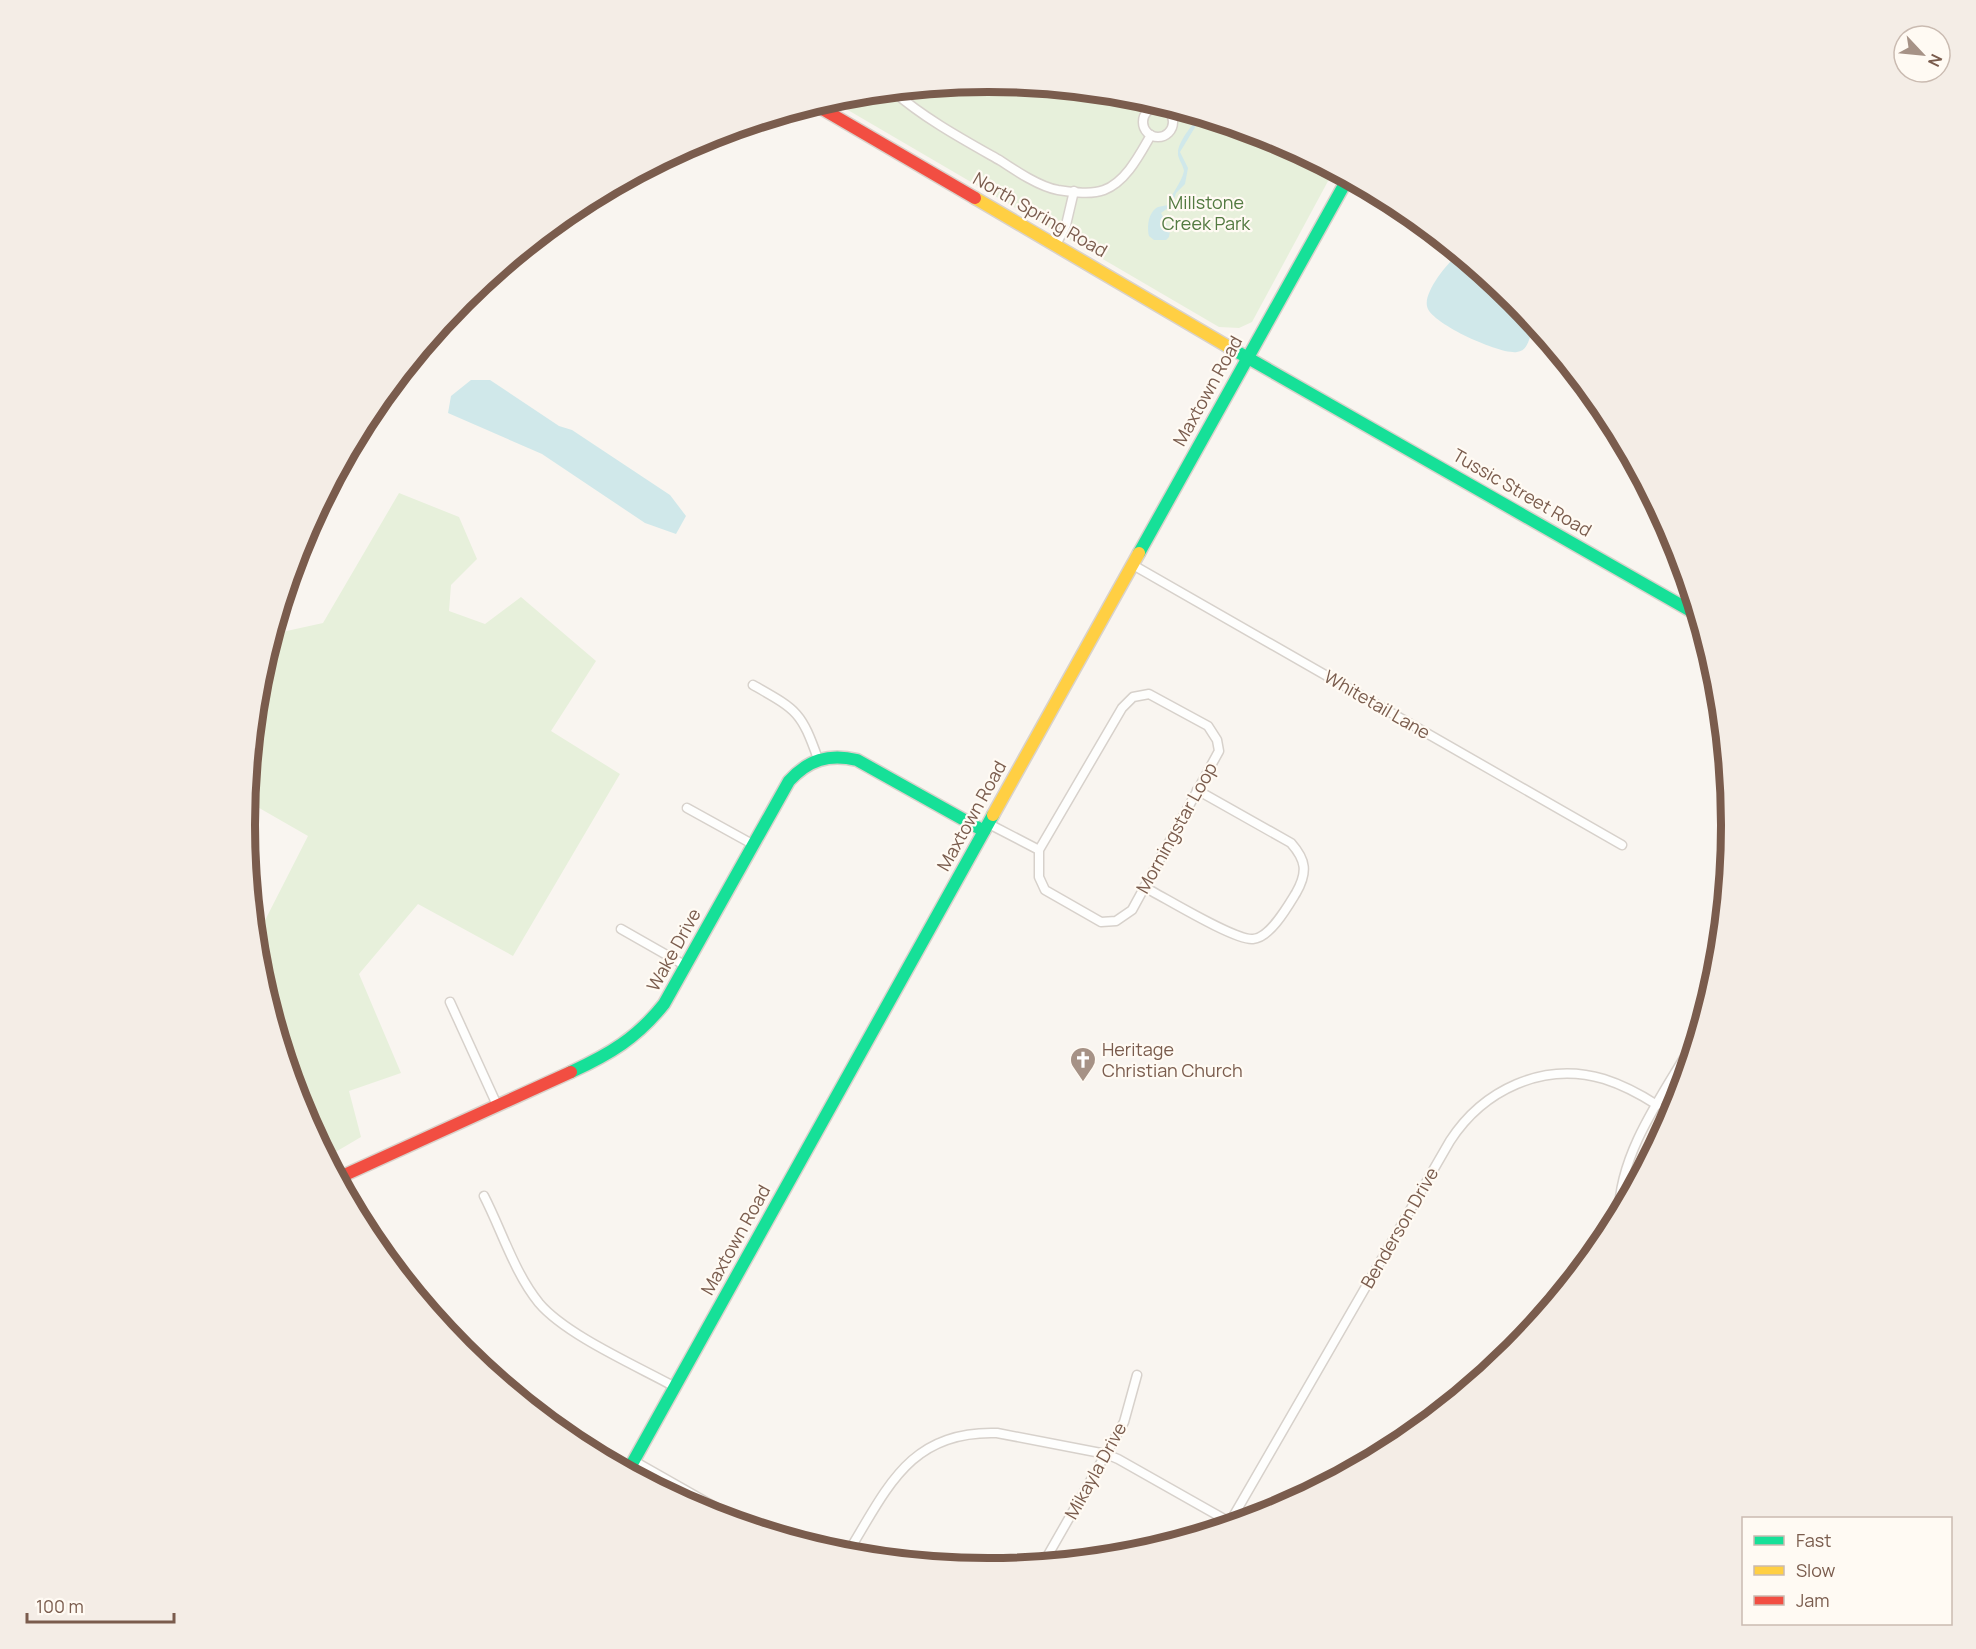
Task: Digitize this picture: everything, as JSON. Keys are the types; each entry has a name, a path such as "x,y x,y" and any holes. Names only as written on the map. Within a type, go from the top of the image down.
{"main road":[{"name":"North Spring Road","path":"825,110 1247,357 1329,402"},
{"name":"Maxtown Road","path":"632,1465 1344,185"},
{"name":"Tussic Street Road","path":"1329,402 1688,609"},
{"path":"818,759 838,756 857,760 986,827"},
{"name":"Wake Drive","path":"345,1175 599,1059 628,1042 652,1020 664,1005 789,781 806,765 818,759"}],"street":[{"path":"901,97 924,116 1023,174 1057,190 1088,192 1104,190 1137,161 1151,135"},
{"path":"1056,245 1066,225 1074,191"},
{"name":"Whitetail Lane","path":"1133,564 1622,845"},
{"path":"753,686 784,703 801,718 818,759"},
{"name":"Morningstar Loop","path":"1149,694 1208,726 1217,740 1219,751 1197,790 1132,910 1116,921 1101,922 1045,890 1039,877 1039,850 1122,708 1133,697 1149,694"},
{"path":"1144,887 1236,936 1254,939 1270,931 1297,891 1305,872 1302,855 1291,843 1197,790"},
{"path":"687,808 754,845"},
{"path":"986,827 1039,850"},
{"path":"621,929 686,966"},
{"path":"450,1002 497,1105"},
{"path":"1621,1195 1625,1170 1632,1151 1679,1068"},
{"name":"Benderson Drive","path":"1237,1514 1450,1141 1466,1118 1479,1105 1494,1094 1520,1082 1537,1077 1565,1074 1604,1079 1635,1091 1658,1105"},
{"path":"484,1197 528,1287 545,1310 568,1328 675,1387"},
{"name":"Mikayla Drive","path":"1049,1555 1124,1422 1137,1375"},
{"path":"853,1544 889,1485 904,1466 945,1439 979,1432 997,1433 1106,1454 1224,1519"}],"green space":[{"name":"Millstone Creek Park","path":"940,93 1036,93 1084,98 1178,116 1224,130 1269,147 1330,177 1252,322 1239,328 1219,327 842,107"},
{"path":"399,493 459,517 477,559 451,585 449,611 485,624 521,597 596,661 551,731 620,774 513,956 418,904 359,974 401,1073 349,1091 361,1137 333,1153 294,1060 269,968 262,926 308,836 256,806 261,729 269,681 281,632 323,623"}],"water":[{"path":"1196,122 1197,124 1180,152 1188,168 1185,184 1176,193 1172,205 1161,213 1170,231 1169,237 1166,240 1154,240 1148,232 1150,216 1158,207 1168,205 1181,180 1184,171 1178,157 1180,144"},
{"path":"1454,259 1471,273 1531,333 1526,346 1517,352 1509,352 1482,343 1440,321 1431,313 1427,300 1432,286"},
{"path":"471,380 490,380 559,426 572,430 670,495 686,516 676,534 645,523 542,454 448,413 451,396"}],"traffic: fast":[{"path":"1139,553 1344,185"},
{"path":"1227,346 1688,609"},
{"path":"571,1072 598,1059 633,1036 664,1004 789,781 811,763 837,757 857,760 984,831"},
{"path":"632,1465 993,815"}],"traffic: slow":[{"path":"975,198 1227,346"},
{"path":"993,815 1139,553"}],"traffic: jam":[{"path":"825,110 975,198"},
{"path":"345,1175 571,1072"}],"place":[{"name":"Heritage Christian Church","path":"1083,1083"}]}
